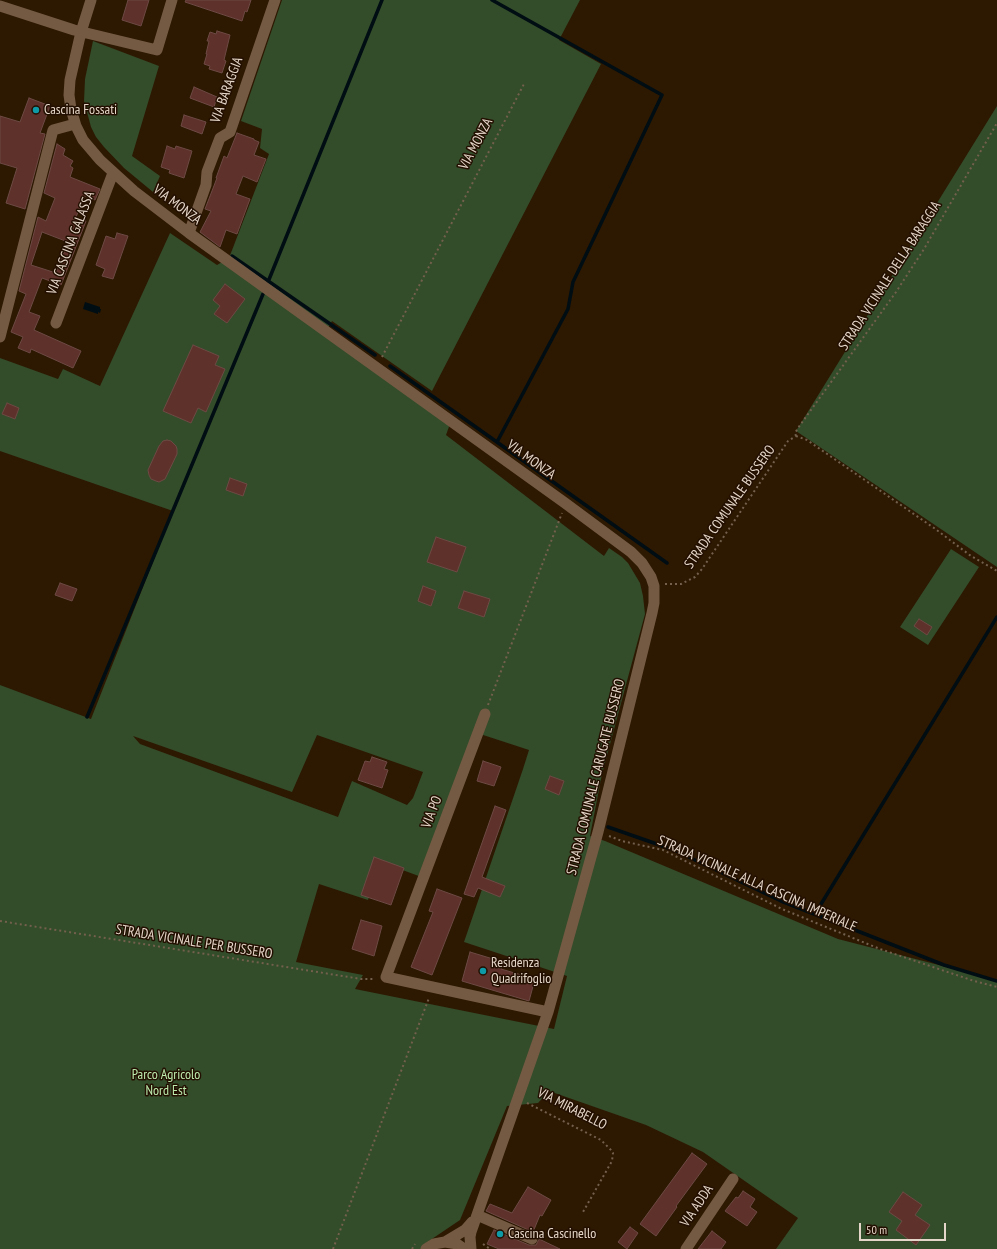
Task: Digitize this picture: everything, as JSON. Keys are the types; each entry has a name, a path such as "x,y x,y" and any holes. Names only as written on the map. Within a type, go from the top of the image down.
{"street":[{"name":"VIA MONZA","path":"91,0 70,80 69,91 71,109 75,124 81,137 113,173 189,233 565,503 636,556 651,577 654,586"},
{"path":"0,6 82,32 157,50 172,0"},
{"name":"VIA BARAGGIA","path":"189,233 206,185 207,172 220,138 230,132 275,0"},
{"path":"0,337 53,130 75,124"},
{"name":"VIA CASCINA GALASSA","path":"56,324 113,173"},
{"name":"STRADA COMUNALE CARUGATE BUSSERO","path":"559,973 598,832 652,613 654,603 654,586"},
{"name":"VIA PO","path":"386,977 484,714"},
{"name":"VIA MIRABELLO","path":"471,1249 470,1235 476,1216 548,1012 559,973"},
{"path":"386,977 548,1012"},
{"name":"VIA ADDA","path":"686,1249 733,1179"},
{"path":"476,1216 532,1239"},
{"name":"VIA MIRABELLO","path":"426,1249 434,1244 445,1242 465,1230 476,1216"},
{"path":"445,1242 457,1244 464,1249"}],"path":[{"name":"VIA MONZA","path":"378,370 382,356 525,82"},
{"name":"STRADA VICINALE DELLA BARAGGIA","path":"796,436 795,433 798,428 896,292 924,249 997,123"},
{"path":"796,436 807,440 934,528 971,556 997,571"},
{"name":"STRADA COMUNALE BUSSERO","path":"654,586 681,584 690,580 702,569 788,441 796,436"},
{"path":"484,714 565,503"},
{"name":"STRADA VICINALE ALLA CASCINA IMPERIALE","path":"598,832 622,841 663,850 782,909 880,949 997,988"},
{"name":"STRADA VICINALE PER BUSSERO","path":"0,921 361,979 372,980 386,977"},
{"path":"333,1249 434,987"},
{"name":"VIA MIRABELLO","path":"518,1099 601,1140 612,1151 612,1160 583,1212"}],"green space":[{"name":"Parco Agricolo Nord Est","path":"282,0 580,0 559,40 601,64 432,391 332,321 328,328 450,424 446,435 604,556 609,548 622,557 628,563 640,583 645,614 602,774 590,836 838,939 997,980 997,1249 776,1249 798,1218 703,1152 646,1125 549,1091 538,1103 507,1106 460,1220 423,1245 421,1249 0,1249 0,685 91,719 173,511 0,451 0,358 58,379 63,369 100,386 170,233 217,265 229,258 269,154 260,148 262,129 241,121","holes":["477,733 529,750 464,942 567,976 554,1029 355,989 363,975 296,962 319,884 368,900 381,862 424,878","317,735 423,772 413,798 407,805 352,781 338,817 140,744 133,736 292,792"]},
{"path":"93,41 159,66 132,156 160,176 153,192 124,168 104,147 96,137 91,127 84,101 85,79"},
{"path":"997,106 997,567 796,431"},
{"path":"951,549 979,567 928,645 900,627"}],"shaded area":[{"path":"85,302 100,307 100,313 98,312 98,314 83,309"}],"building":[{"path":"128,0 149,0 141,26 122,20"},
{"path":"186,0 251,0 242,21 185,2"},
{"path":"217,31 230,35 224,60 226,61 222,73 209,69 210,66 204,64 209,41 207,41 210,32 216,34"},
{"path":"194,87 217,97 214,107 190,98"},
{"path":"29,98 50,106 40,133 45,134 25,209 6,203 17,168 0,163 0,116 20,122"},
{"path":"184,115 206,122 202,134 181,126"},
{"path":"237,133 259,142 254,155 266,159 257,182 243,176 236,194 250,199 237,234 226,230 220,247 200,232 211,211 205,209 224,156 227,158"},
{"path":"57,144 65,149 63,155 73,161 70,166 73,168 70,177 100,189 95,200 85,196 76,217 86,221 61,285 42,278 29,312 40,316 34,330 81,351 73,368 31,349 30,353 18,348 23,337 11,332 26,294 19,291 38,217 46,221 55,198 44,193","holes":["42,232 68,242 56,273 31,265"]},
{"path":"167,146 175,149 176,146 192,151 184,178 169,173 170,170 161,167"},
{"path":"117,233 128,236 113,279 102,276 105,269 96,265 106,236 115,239"},
{"path":"225,284 245,299 227,323 214,314 220,306 213,300"},
{"path":"193,345 219,356 215,365 225,369 206,412 198,408 191,423 163,411"},
{"path":"7,403 19,408 15,419 2,414"},
{"path":"163,441 171,441 176,446 177,454 165,479 159,482 151,479 148,470 159,446"},
{"path":"230,478 247,484 243,496 226,490"},
{"path":"436,537 466,547 457,572 427,562"},
{"path":"60,583 77,589 72,601 55,595"},
{"path":"423,586 436,591 431,606 418,601"},
{"path":"464,591 490,599 484,617 458,608"},
{"path":"919,619 932,627 927,635 914,626"},
{"path":"372,757 387,762 384,769 388,770 382,788 358,780 365,761 370,762"},
{"path":"483,761 501,767 494,786 477,781"},
{"path":"550,776 564,781 559,795 545,789"},
{"path":"495,806 506,810 482,877 505,886 500,897 478,888 474,897 464,894"},
{"path":"374,857 404,868 391,905 361,895"},
{"path":"437,889 462,898 432,975 411,967 433,912 429,911"},
{"path":"361,920 382,926 374,956 352,949"},
{"path":"470,952 503,962 501,969 535,979 529,1001 462,981"},
{"path":"692,1153 707,1164 656,1236 640,1224"},
{"path":"528,1187 551,1200 542,1216 540,1215 533,1232 486,1211 490,1204 512,1213"},
{"path":"743,1191 755,1199 750,1207 757,1212 747,1226 725,1211"},
{"path":"903,1192 922,1205 915,1215 930,1225 916,1245 896,1230 902,1221 889,1212"},
{"path":"630,1227 638,1233 627,1249 618,1242"},
{"name":"Cascina Cascinello","path":"494,1230 529,1245 536,1245 539,1239 560,1249 499,1249 487,1244"},
{"path":"712,1231 726,1242 721,1249 698,1249"}],"waterway":[{"path":"268,282 382,0"},
{"path":"492,0 662,95 573,282 568,309 497,442"},
{"path":"232,256 375,355"},
{"path":"87,717 263,294"},
{"path":"390,366 667,563"},
{"path":"818,909 997,617"},
{"path":"608,827 674,850 781,901 944,965 997,981"}],"place":[{"name":"Cascina Fossati","path":"36,110"},
{"name":"Residenza Quadrifoglio","path":"483,971"},
{"name":"Cascina Cascinello","path":"500,1234"}]}
